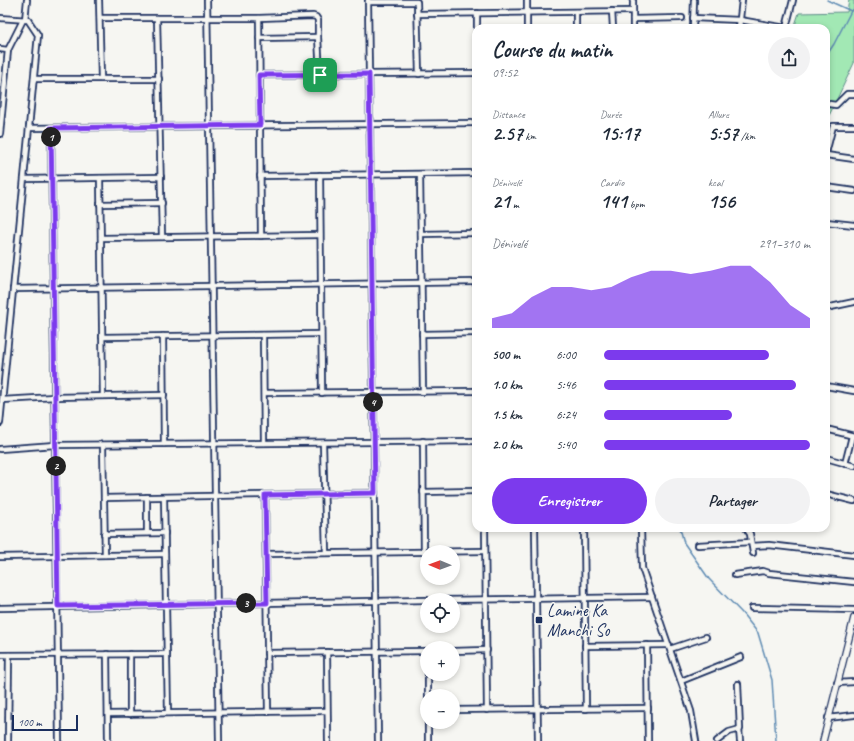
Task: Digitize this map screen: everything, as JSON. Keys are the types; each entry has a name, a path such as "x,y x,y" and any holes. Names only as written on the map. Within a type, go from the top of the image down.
{"street":[{"path":"0,134 8,50 24,20 27,0"},
{"path":"99,0 100,79"},
{"path":"207,0 218,741"},
{"path":"527,0 527,24"},
{"path":"633,0 633,24"},
{"path":"693,24 694,0"},
{"path":"740,24 742,0"},
{"path":"787,24 793,0"},
{"path":"378,741 368,1 417,2 419,74"},
{"path":"612,11 613,24"},
{"path":"417,14 633,11"},
{"path":"576,12 576,24"},
{"path":"477,13 477,24"},
{"path":"100,18 259,18 313,16 318,20 320,75"},
{"path":"0,18 28,20 38,35 0,423"},
{"path":"157,18 162,237"},
{"path":"259,18 261,236"},
{"path":"633,19 682,18"},
{"path":"694,18 740,20 763,24"},
{"path":"259,38 318,37"},
{"path":"0,49 8,50"},
{"path":"259,75 472,73"},
{"path":"34,79 159,79"},
{"path":"830,104 836,105 847,94 854,94"},
{"path":"29,128 472,123"},
{"path":"830,138 833,126 854,126"},
{"path":"51,128 59,741"},
{"path":"830,155 854,159"},
{"path":"260,176 472,173"},
{"path":"420,174 423,392"},
{"path":"320,175 322,393"},
{"path":"24,179 161,177"},
{"path":"100,178 103,396"},
{"path":"830,188 854,191"},
{"path":"100,204 162,203"},
{"path":"830,222 854,224"},
{"path":"421,234 472,233"},
{"path":"101,238 320,235"},
{"path":"13,289 472,282"},
{"path":"830,307 854,302"},
{"path":"422,334 472,333"},
{"path":"102,337 321,334"},
{"path":"263,335 264,443"},
{"path":"163,336 164,444"},
{"path":"830,387 854,391"},
{"path":"264,393 472,392"},
{"path":"2,400 55,397 164,395"},
{"path":"830,430 853,436 845,464"},
{"path":"0,449 55,445 472,441"},
{"path":"323,442 326,553"},
{"path":"423,442 424,545"},
{"path":"103,445 105,555"},
{"path":"830,459 854,466"},
{"path":"423,492 472,491"},
{"path":"104,498 375,493"},
{"path":"265,495 268,712"},
{"path":"830,495 854,501"},
{"path":"147,497 147,533"},
{"path":"164,497 168,713"},
{"path":"485,532 487,710"},
{"path":"535,532 538,741"},
{"path":"584,532 586,709"},
{"path":"641,532 642,568 691,712 696,741"},
{"path":"749,532 753,554"},
{"path":"104,534 165,533"},
{"path":"698,545 769,545 854,555"},
{"path":"460,551 485,551"},
{"path":"266,554 420,552"},
{"path":"0,557 165,554"},
{"path":"735,575 763,571 769,573 854,582"},
{"path":"460,600 652,596"},
{"path":"0,608 420,600"},
{"path":"752,608 854,610"},
{"path":"822,741 854,618"},
{"path":"585,646 647,645 669,647 706,637"},
{"path":"647,645 648,741"},
{"path":"460,651 486,650"},
{"path":"267,653 420,651"},
{"path":"327,652 328,741"},
{"path":"107,654 108,741"},
{"path":"130,654 130,714"},
{"path":"0,655 167,654"},
{"path":"8,655 8,741"},
{"path":"681,681 741,657"},
{"path":"837,683 854,682"},
{"path":"738,684 740,741"},
{"path":"460,710 648,708"},
{"path":"108,714 328,711"},
{"path":"828,718 854,715"},
{"path":"428,729 428,741"},
{"path":"717,741 729,732 739,729"}],"green space":[{"path":"849,0 854,0 854,63 830,114 830,24 795,24 799,13 847,12"}],"waterway":[{"path":"827,0 851,11"},
{"path":"830,50 851,11 854,9"},
{"path":"681,532 684,543 709,579 742,613 758,633 772,680 776,741"}],"place":[{"name":"Lamine Ka Manchi So","path":"539,620"}],"route":[{"path":"369,74 375,493 265,495 267,603 58,606 51,128 260,125 259,75 320,75 369,74"}]}
